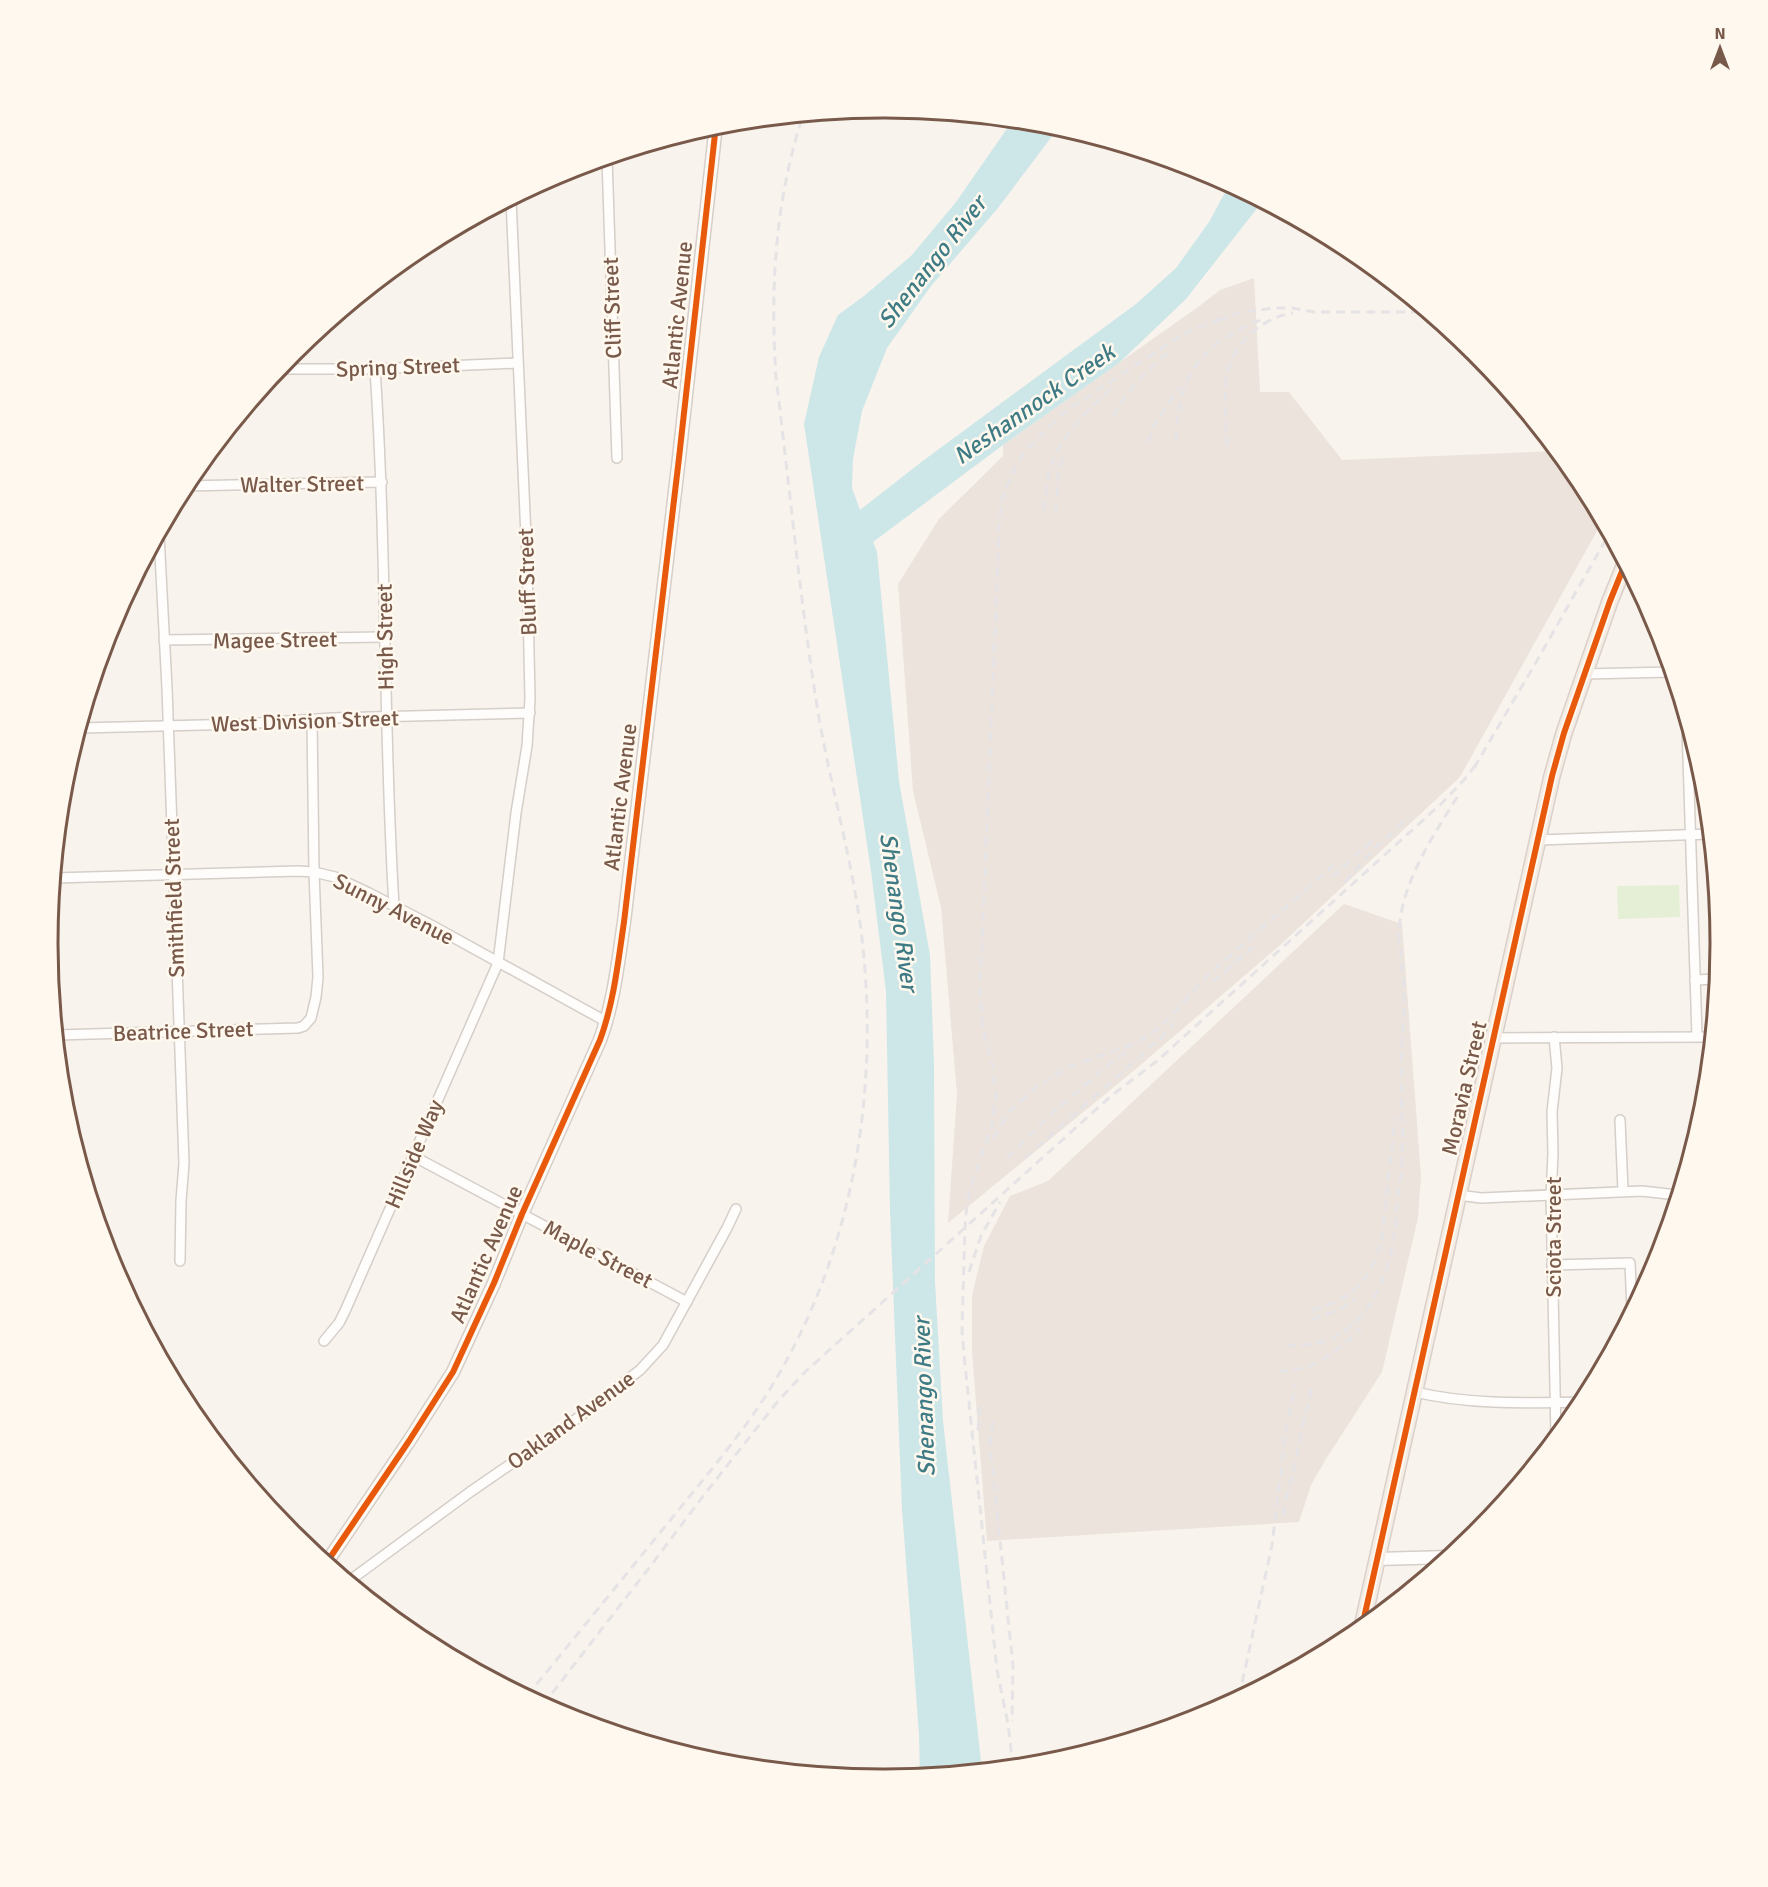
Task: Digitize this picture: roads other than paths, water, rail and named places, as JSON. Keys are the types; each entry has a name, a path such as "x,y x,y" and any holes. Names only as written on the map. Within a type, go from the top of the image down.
{"main road":[{"name":"Moravia Street","path":"1365,1614 1558,754 1622,573"}],"street":[{"name":"Atlantic Avenue","path":"331,1556 453,1372 494,1284 522,1214 607,1022 615,989 624,922 715,136"},
{"name":"Cliff Street","path":"607,166 617,458"},
{"name":"Bluff Street","path":"498,963 530,713 527,559 511,207"},
{"name":"Spring Street","path":"291,369 375,369 517,363"},
{"name":"High Street","path":"375,369 382,482 394,906"},
{"name":"Walter Street","path":"198,486 382,482"},
{"name":"Smithfield Street","path":"160,549 184,1163 180,1261"},
{"name":"Magee Street","path":"164,640 385,637"},
{"path":"1585,674 1664,672"},
{"name":"West Division Street","path":"88,728 530,713"},
{"path":"312,719 314,872"},
{"path":"1689,762 1697,1036"},
{"path":"1538,840 1702,834"},
{"name":"Sunny Avenue","path":"61,878 314,872 335,878 394,906 607,1022"},
{"name":"Beatrice Street","path":"64,1035 298,1028 308,1023 314,1009 318,977 314,872"},
{"name":"Hillside Way","path":"324,1341 339,1323 345,1311 498,963"},
{"path":"1695,980 1709,979"},
{"path":"1493,1038 1704,1036"},
{"name":"Sciota Street","path":"1554,1037 1557,1068 1552,1112 1551,1195 1556,1422"},
{"path":"1620,1120 1623,1191"},
{"name":"Maple Street","path":"413,1156 687,1302"},
{"path":"1458,1195 1481,1198 1623,1191 1658,1191 1670,1194"},
{"name":"Oakland Avenue","path":"355,1577 470,1492 575,1420 640,1370 663,1345 736,1209"},
{"path":"1552,1265 1630,1263 1631,1293"},
{"path":"1415,1392 1485,1403 1570,1402"},
{"path":"1377,1559 1435,1557"}],"water":[{"path":"1008,128 1052,136 998,208 931,286 887,348 862,411 853,459 852,488 860,510 1136,304 1176,268 1209,222 1225,192 1258,208 1186,299 1119,363 1003,445 873,542 877,552 899,781 930,955 934,1064 935,1282 943,1421 981,1763 920,1768 902,1509 890,1212 886,991 871,871 804,424 819,357 838,315 911,256 956,202"}],"railway":[{"path":"532,1690 715,1465 742,1430 779,1374 806,1322 828,1268 857,1156 864,1098 867,1039 866,981 860,923 851,870 818,712 800,587 774,344 775,278 781,212 786,180 801,123"},
{"path":"1218,320 1243,312 1275,308 1314,312 1415,312"},
{"path":"1227,446 1225,389 1233,357 1248,336 1258,328 1269,321 1293,313"},
{"path":"1012,1759 1008,1724 997,1670 962,1330 967,1203 992,1125 996,1095 993,1067 983,1030 980,989 1000,513 1003,495 1018,462 1029,447 1064,412 1185,333 1225,317"},
{"path":"1176,441 1181,398 1197,364 1224,339 1263,319"},
{"path":"1113,416 1140,380 1172,349"},
{"path":"1148,442 1155,423 1180,387"},
{"path":"1044,510 1050,468 1061,445 1084,415 1111,389"},
{"path":"1056,511 1058,477 1063,455"},
{"path":"1474,768 1605,542"},
{"path":"549,1697 704,1495 778,1401 805,1372 1111,1096 1157,1061 1442,803 1478,762"},
{"path":"1287,1345 1308,1345 1326,1341 1342,1333 1355,1322 1377,1293 1390,1257 1401,1176 1403,1131 1401,1056 1404,995 1399,937 1400,921 1408,887 1415,871 1431,839 1459,794"},
{"path":"1345,882 1373,850 1409,817"},
{"path":"1332,877 1374,839"},
{"path":"993,1138 1011,1110 1037,1086 1073,1065 1134,1044 1161,1027 1207,976 1336,863"},
{"path":"1213,982 1254,946"},
{"path":"1025,1158 1162,1037 1174,1023"},
{"path":"1007,1158 1052,1113 1129,1050"},
{"path":"1312,1310 1326,1306 1350,1293 1359,1285 1373,1265 1382,1238 1395,1118"},
{"path":"969,1272 981,1236 1000,1202"},
{"path":"1312,1319 1339,1310 1355,1299"},
{"path":"1279,1371 1304,1368 1315,1364 1361,1329"},
{"path":"1283,1515 1313,1382"},
{"path":"1241,1688 1272,1545 1286,1429 1296,1383"},
{"path":"978,1430 980,1406"},
{"path":"993,1422 990,1443 1013,1666 1012,1721"}],"water label":[{"name":"Shenango River","path":"932,262"},
{"name":"Neshannock Creek","path":"1034,404"},
{"name":"Shenango River","path":"899,912"},
{"name":"Shenango River","path":"924,1397"}]}
